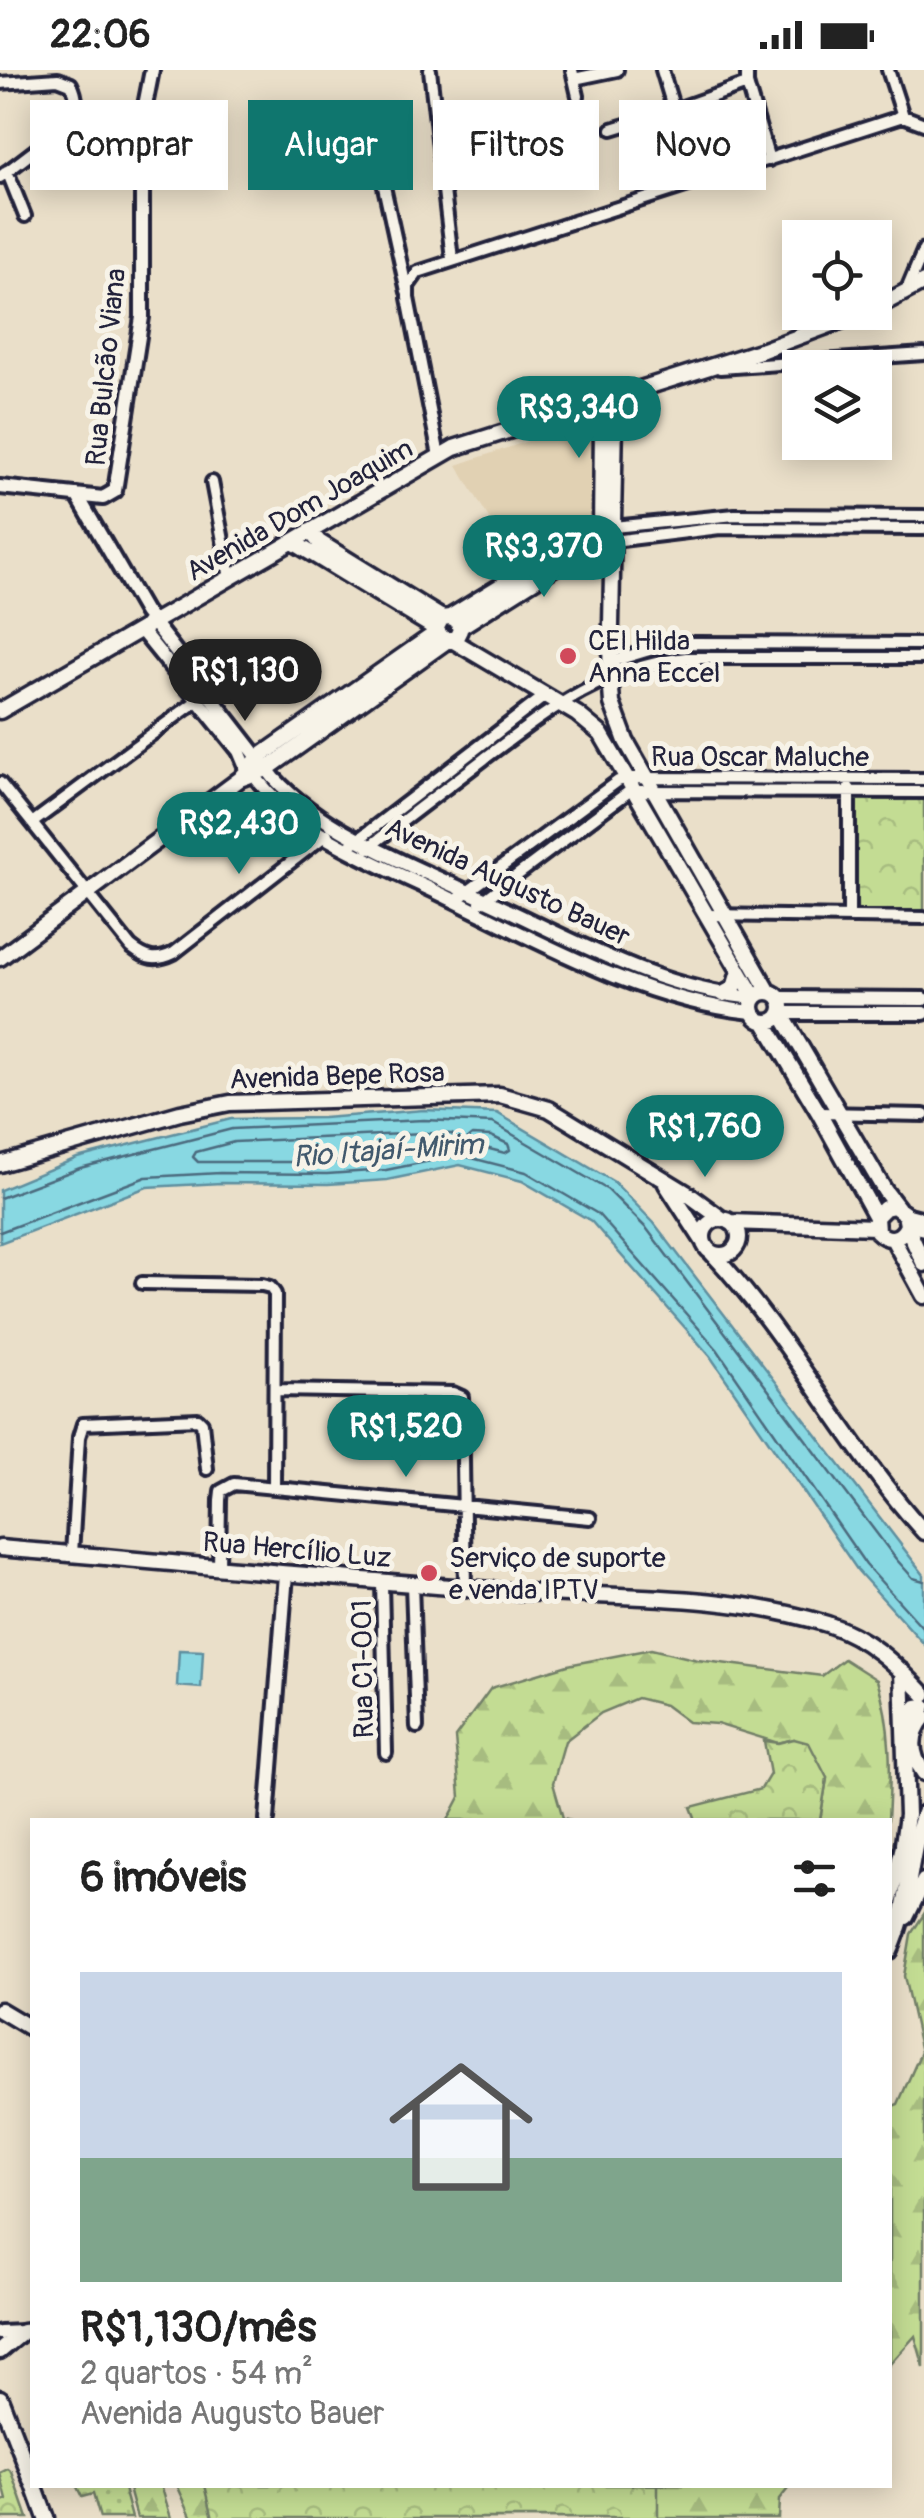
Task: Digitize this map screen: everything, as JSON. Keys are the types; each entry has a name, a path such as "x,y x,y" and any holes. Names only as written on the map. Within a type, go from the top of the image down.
{"main road":[{"path":"892,299 924,282"},
{"name":"Avenida Dom Joaquim","path":"0,712 438,456 466,443 822,330"},
{"path":"608,399 602,422 610,669 616,718 767,1003 904,1219 924,1264"},
{"path":"310,532 319,542 601,734 739,971 767,1003 765,1023 820,1114 884,1237 902,1235 904,1219"},
{"path":"0,957 447,629 576,540 607,536"},
{"path":"292,542 447,629"},
{"path":"723,994 734,988 739,971"},
{"name":"Avenida Bepe Rosa","path":"0,1164 146,1122 230,1103 482,1094 518,1098 549,1109 726,1220"},
{"name":"Avenida Bepe Rosa","path":"662,1179 707,1247 742,1287 886,1487 924,1532"},
{"path":"875,1222 885,1208 904,1219"},
{"path":"772,1223 738,1243 728,1254 707,1247 708,1224 726,1220 875,1222"},
{"path":"726,1220 737,1230 742,1287"},
{"path":"893,1238 924,1296"},
{"name":"Rua Hercílio Luz","path":"0,1548 382,1583 747,1605 838,1628 869,1643 924,1694"},
{"path":"892,1891 907,1815 902,1671"},
{"path":"904,1722 913,1710 924,1706"},
{"path":"924,1717 912,1736 912,1747 924,1774"},
{"path":"903,1844 924,1800"},
{"path":"900,1926 913,1847 924,1813"},
{"path":"892,1946 924,1880"},
{"path":"0,2001 30,2017"},
{"path":"0,2010 30,2028"},
{"path":"0,2351 28,2331"},
{"path":"0,2398 8,2436 30,2477"},
{"path":"35,2488 46,2518"}],"street":[{"name":"Rua Bulcão Viana","path":"0,487 111,496 118,484 142,316 142,121 152,70"},
{"path":"430,70 452,259"},
{"path":"578,96 573,74 618,70"},
{"path":"662,70 671,100"},
{"path":"748,70 747,84 769,160"},
{"path":"888,70 903,116"},
{"path":"0,83 58,78 71,84 77,100 67,126 4,174 25,216"},
{"path":"702,100 747,84"},
{"path":"408,298 408,286 418,272 452,259 903,116 924,124"},
{"path":"612,129 619,127"},
{"path":"386,190 438,456"},
{"path":"906,292 924,249"},
{"path":"698,370 924,354"},
{"path":"212,482 230,578"},
{"name":"Avenida Augusto Bauer","path":"77,495 147,626 204,696 279,804 324,837 471,909 709,1005 898,1006 924,1013"},
{"path":"607,536 719,522 924,516"},
{"path":"818,522 924,529"},
{"path":"723,657 724,642"},
{"path":"353,851 552,699 610,669 669,646 724,642 924,644"},
{"path":"810,643 810,657"},
{"path":"906,644 906,658"},
{"path":"610,669 666,660 723,657 924,658"},
{"path":"32,823 204,696"},
{"name":"Avenida Augusto Bauer","path":"253,770 336,826 485,899 572,948"},
{"path":"773,778 773,791"},
{"name":"Rua Oscar Maluche","path":"455,902 618,781 651,784 773,778 924,779"},
{"path":"849,779 849,917"},
{"path":"0,783 131,947 148,958 163,958 336,826"},
{"name":"Rua Oscar Maluche","path":"471,909 633,784"},
{"name":"Rua Oscar Maluche","path":"651,784 773,791 924,792"},
{"path":"551,830 560,843"},
{"path":"706,915 924,918"},
{"name":"Avenida Augusto Bauer","path":"646,979 767,1003"},
{"name":"Avenida Augusto Bauer","path":"898,1006 924,999"},
{"path":"820,1114 924,1115"},
{"path":"904,1219 924,1219"},
{"path":"904,1219 924,1229"},
{"path":"142,1283 222,1282 270,1287 275,1294 274,1488"},
{"path":"276,1390 462,1396 465,1588"},
{"path":"72,1554 78,1437 83,1424 192,1417 202,1423 207,1469"},
{"path":"219,1568 221,1491 234,1484 590,1518"},
{"path":"267,1818 286,1574"},
{"name":"Rua C1-001","path":"382,1583 386,1753"},
{"path":"412,1584 416,1728"},
{"path":"0,2333 28,2331"}],"shaded area":[{"path":"593,419 593,528 519,568 457,465"}],"green space":[{"path":"855,798 924,798 924,913 857,912"},
{"path":"651,1649 698,1660 822,1676 844,1659 877,1680 889,1749 888,1818 820,1818 827,1778 794,1739 778,1743 717,1724 688,1722 665,1705 637,1698 601,1713 565,1741 553,1783 563,1818 449,1818 460,1797 455,1737 491,1688 568,1665"},
{"path":"794,1739 809,1743 827,1778 820,1818 695,1818 691,1807 761,1789 770,1774 764,1741"},
{"path":"924,1914 924,2368 915,2336 892,2362 892,2106 898,2104 921,2052 904,1976 911,1934"},
{"path":"8,2469 28,2518 0,2518 0,2501 7,2500 0,2473"},
{"path":"78,2488 124,2488 132,2518 100,2518 93,2494 82,2497"},
{"path":"129,2488 162,2488 171,2518 137,2518"},
{"path":"178,2488 789,2488 779,2500 778,2518 192,2518"},
{"path":"206,2488 658,2488 658,2518 213,2518"}],"water":[{"name":"Rio Itajaí-Mirim","path":"424,1110 497,1113 614,1182 654,1223 924,1575 924,1644 858,1571 710,1356 591,1221 522,1181 460,1165 387,1180 147,1187 0,1243 0,1190 77,1158 231,1119 323,1118"},
{"path":"179,1650 203,1651 201,1688 177,1686"}],"place":[{"name":"CEI Hilda Anna Eccel","path":"568,656"},
{"name":"Serviço de suporte e venda IPTV","path":"429,1573"}]}
